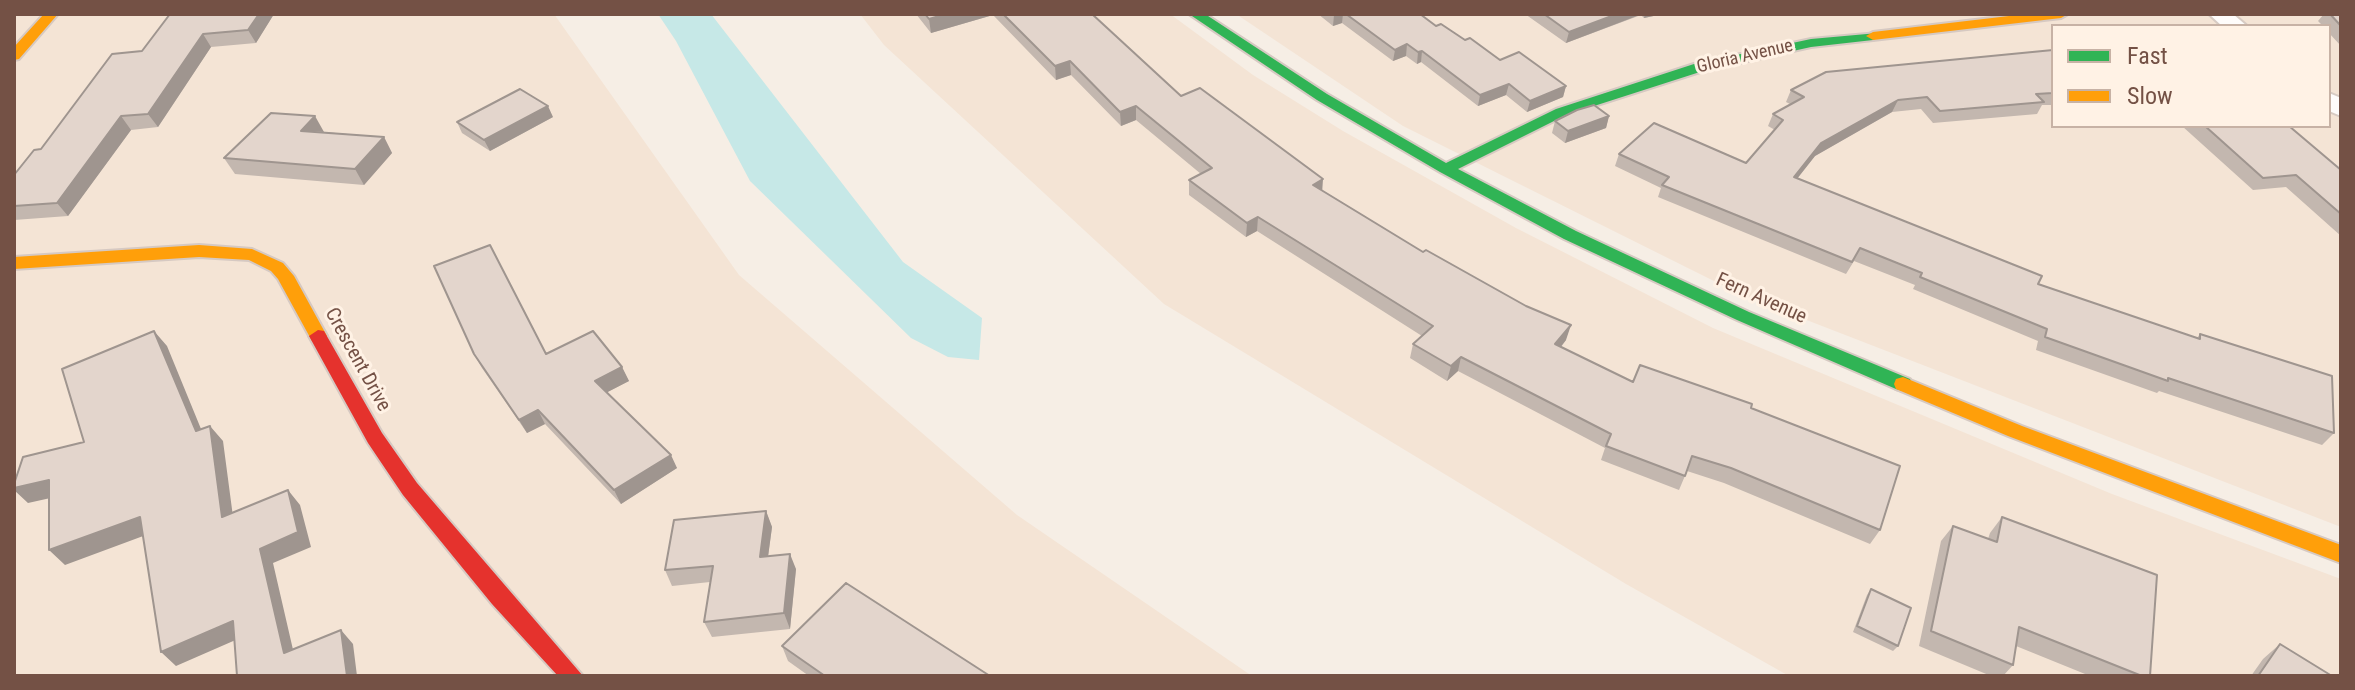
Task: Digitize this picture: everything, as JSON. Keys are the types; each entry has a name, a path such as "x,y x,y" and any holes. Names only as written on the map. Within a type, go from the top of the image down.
{"street":[{"path":"14,56 51,14"},
{"name":"Fern Avenue","path":"1196,14 1322,97 1446,169 1570,235 1743,316 2015,431 2341,554"},
{"name":"Gloria Avenue","path":"1446,169 1561,112 1699,67 1825,41 2061,14"},
{"name":"Crescent Drive","path":"14,263 211,251 252,255 277,267 375,438 410,489 500,598 572,676"}],"shaded area":[{"path":"14,14 554,14 739,275 1017,515 1252,676 14,676"},
{"path":"860,14 1170,14 1253,75 1343,131 1516,228 1713,328 2112,494 2341,579 2341,676 1789,676 1626,584 1164,304 884,45"},
{"path":"1236,14 2341,14 2341,527 1742,295 1403,126"}],"water":[{"path":"658,14 711,14 903,262 982,318 979,360 948,357 911,338 750,181 676,41"}],"building":[{"path":"170,14 259,14 248,30 203,34 148,114 121,116 57,203 14,206 14,175 34,150 41,149 112,54 142,51"},
{"path":"925,14 946,14 929,19"},
{"path":"1003,14 1092,14 1181,96 1200,88 1323,179 1313,185 1423,252 1426,250 1526,306 1571,325 1555,344 1633,382 1640,365 1752,404 1751,408 1900,466 1880,530 1731,468 1692,456 1685,476 1606,446 1611,434 1461,357 1451,366 1413,344 1433,326 1258,217 1247,223 1189,180 1212,168 1136,106 1120,112 1070,61 1055,66"},
{"path":"1346,14 1420,14 1465,40 1470,38 1500,60 1519,52 1566,86 1530,101 1509,84 1480,95 1422,51 1418,52 1407,44 1395,50"},
{"path":"1544,14 1617,14 1569,32"},
{"path":"2330,14 2341,14 2341,26"},
{"path":"2051,50 2051,93 2036,94 2044,102 1940,111 1927,97 1898,100 1821,143 1794,177 2042,276 2038,284 2200,339 2200,334 2332,376 2334,433 2168,378 2168,381 2045,337 2047,329 1920,277 1922,273 1860,248 1852,262 1662,185 1669,177 1619,154 1654,123 1746,163 1783,120 1773,114 1804,97 1791,90 1826,72"},
{"path":"520,89 548,106 484,140 457,122"},
{"path":"1594,105 1609,116 1568,131 1555,121 1577,110"},
{"path":"271,113 315,116 301,131 384,137 355,169 224,158"},
{"path":"2207,128 2291,128 2341,170 2341,214 2296,175 2263,178"},
{"path":"490,245 546,354 593,331 622,367 595,381 671,455 614,490 538,410 519,420 474,354 434,266"},
{"path":"154,331 196,431 210,426 222,517 288,490 298,532 260,549 284,653 341,630 347,676 237,676 233,621 161,652 140,517 49,550 49,480 14,488 23,457 84,442 62,369"},
{"path":"766,511 760,557 790,554 784,613 704,622 713,566 665,570 674,520"},
{"path":"2002,517 2157,575 2150,676 2142,676 2019,627 2013,665 1931,631 1953,526 1997,542"},
{"path":"846,583 990,676 825,676 782,646"},
{"path":"1871,589 1911,608 1898,646 1857,626"},
{"path":"2280,644 2332,676 2258,676"}],"traffic: fast":[{"path":"1196,14 1322,97 1446,169 1570,235 1743,316 1903,384"},
{"path":"1446,169 1561,112 1699,67 1811,43 1873,36"}],"traffic: slow":[{"path":"14,56 51,14"},
{"path":"1873,36 2061,14"},
{"path":"14,263 199,251 252,255 277,267 285,276 318,336"},
{"path":"1903,384 2015,431 2341,554"}],"traffic: jam":[{"path":"318,336 375,438 410,489 500,598 572,676"}]}
